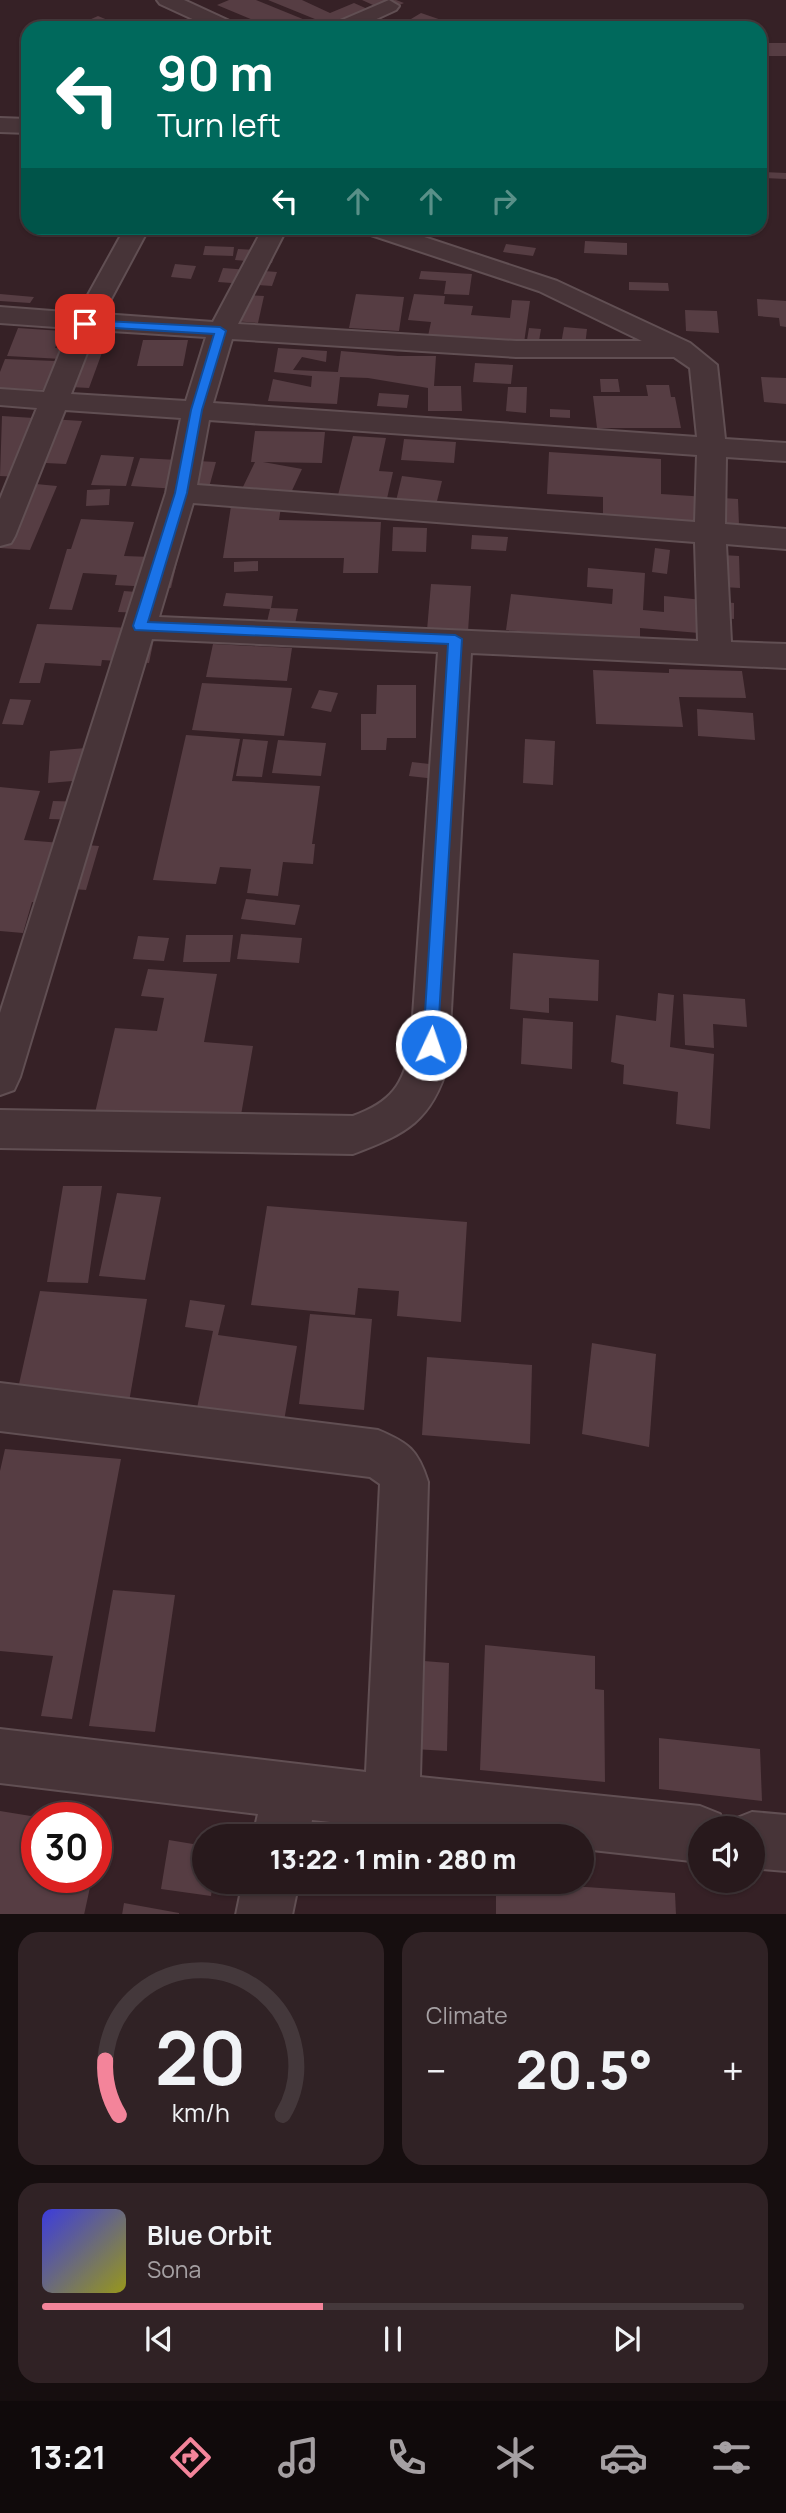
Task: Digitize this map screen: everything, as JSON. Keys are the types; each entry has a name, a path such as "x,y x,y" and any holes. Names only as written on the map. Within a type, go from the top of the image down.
{"street":[{"path":"167,0 214,21"},
{"path":"356,21 390,6"},
{"path":"0,125 21,126"},
{"path":"0,536 85,324 133,235"},
{"path":"0,1077 181,493 197,410 220,331 271,235"},
{"path":"395,235 548,286 699,360 705,369 712,447 710,531 715,653"},
{"path":"0,316 85,324 516,349 680,349"},
{"path":"0,397 786,452"},
{"path":"181,493 710,531 786,539"},
{"path":"140,626 786,656"},
{"path":"0,1129 353,1135 379,1127 415,1097 427,1075 431,1045 455,639"},
{"path":"0,1407 379,1454 400,1468 404,1482 392,1802"},
{"path":"0,1756 286,1813 392,1802 688,1833"},
{"path":"765,1841 786,1843"},
{"path":"264,1914 268,1894"}],"building":[{"path":"229,0 256,0 308,21 255,21 217,5"},
{"path":"268,0 302,0 330,13 354,3 381,15 371,21 320,21"},
{"path":"362,0 396,0 404,3 386,11"},
{"path":"421,13 444,21 408,21"},
{"path":"98,16 110,21 87,21"},
{"path":"767,43 786,43 786,56 767,56"},
{"path":"767,172 786,173 786,179 767,178"},
{"path":"585,241 627,243 627,255 584,253"},
{"path":"506,244 536,248 533,256 503,252"},
{"path":"205,246 234,247 233,256 203,255"},
{"path":"238,249 275,251 272,263 235,260"},
{"path":"175,264 196,266 191,279 171,277"},
{"path":"223,268 277,272 272,286 218,282"},
{"path":"421,271 472,274 469,295 444,294 446,281 419,279"},
{"path":"629,282 668,283 669,291 629,290"},
{"path":"0,294 34,297 30,303 0,301"},
{"path":"356,294 404,297 399,331 349,328"},
{"path":"414,294 445,296 444,304 473,306 471,315 510,318 512,300 530,301 524,343 428,336 431,322 408,320"},
{"path":"240,295 264,296 258,323 233,321"},
{"path":"757,299 786,301 786,327 780,326 779,318 758,316"},
{"path":"685,310 717,311 719,333 686,331"},
{"path":"564,327 587,329 585,346 561,344"},
{"path":"18,328 62,331 55,348 103,350 89,388 52,386 62,359 7,356"},
{"path":"529,328 541,329 539,341 527,340"},
{"path":"143,340 188,340 183,366 137,366"},
{"path":"278,348 327,351 326,362 302,357 293,370 338,372 341,351 436,356 434,386 461,386 462,411 428,411 428,388 368,378 340,377 337,404 268,401 273,379 311,387 312,376 274,372"},
{"path":"5,359 55,361 45,390 0,388 0,372"},
{"path":"475,363 513,365 511,384 473,382"},
{"path":"761,377 786,378 786,404 764,402"},
{"path":"600,379 618,379 620,392 601,392"},
{"path":"646,385 669,385 671,397 675,397 681,428 597,428 593,396 648,396"},
{"path":"508,387 527,387 526,413 506,411"},
{"path":"379,393 409,395 407,408 377,406"},
{"path":"550,409 570,410 570,418 550,417"},
{"path":"2,416 82,421 66,464 25,462 19,477 0,476"},
{"path":"255,431 325,432 322,463 263,462 302,469 289,497 241,491 255,462 251,462"},
{"path":"353,436 386,438 379,471 393,472 386,503 337,499"},
{"path":"404,439 456,442 454,463 401,460"},
{"path":"549,452 661,459 661,494 738,499 739,525 603,516 603,497 547,494"},
{"path":"101,455 134,457 126,486 91,485"},
{"path":"140,458 216,462 208,491 131,486"},
{"path":"402,476 442,481 436,505 396,501"},
{"path":"15,482 57,486 30,550 0,548 0,496 8,497"},
{"path":"110,489 109,505 86,506 87,490"},
{"path":"231,506 281,507 279,520 381,522 378,573 343,573 344,558 223,558"},
{"path":"81,519 134,522 124,556 178,558 171,588 115,585 117,575 83,573 72,610 49,609 67,549 71,549"},
{"path":"393,527 427,528 426,552 392,551"},
{"path":"472,535 508,537 506,551 471,549"},
{"path":"655,548 670,550 667,574 652,572"},
{"path":"706,554 739,556 740,588 706,586"},
{"path":"258,561 258,571 234,572 234,562"},
{"path":"588,568 645,573 643,610 664,612 664,596 734,603 734,619 699,616 699,633 640,628 640,641 506,630 511,594 612,604 613,589 587,587"},
{"path":"431,584 471,586 468,632 427,630"},
{"path":"124,591 149,593 144,613 118,612"},
{"path":"226,593 273,596 271,608 298,609 295,624 267,622 270,609 223,606"},
{"path":"37,624 156,629 149,663 102,660 101,666 45,663 40,683 19,683"},
{"path":"213,644 292,648 287,681 206,677"},
{"path":"669,669 742,671 746,698 679,697 683,727 596,724 593,670 669,673"},
{"path":"202,683 292,688 284,736 192,730"},
{"path":"377,685 416,685 416,738 387,738 386,750 361,750 361,714 376,714"},
{"path":"319,690 338,693 331,712 311,708"},
{"path":"10,699 31,700 23,725 2,724"},
{"path":"697,709 753,713 755,740 698,736"},
{"path":"186,735 240,739 232,781 320,786 312,844 315,844 313,864 283,862 278,896 247,893 251,869 220,867 216,884 153,880"},
{"path":"243,739 268,741 262,777 236,776"},
{"path":"525,739 555,741 553,785 523,783"},
{"path":"278,740 326,743 321,776 272,773"},
{"path":"98,747 97,779 48,783 50,751"},
{"path":"412,762 447,766 445,780 409,776"},
{"path":"0,787 40,791 24,840 99,846 86,890 61,888 56,904 32,902 23,933 0,931"},
{"path":"53,801 87,802 83,820 49,819"},
{"path":"246,899 300,905 295,925 241,919"},
{"path":"241,934 302,938 299,963 237,959"},
{"path":"186,935 233,935 230,962 183,962"},
{"path":"138,936 169,938 164,961 133,959"},
{"path":"513,953 599,960 598,1001 549,998 549,1013 510,1009"},
{"path":"148,969 217,974 204,1042 253,1046 237,1138 94,1117 115,1028 157,1031 164,998 141,996"},
{"path":"658,993 674,995 670,1047 714,1054 710,1129 676,1124 678,1092 623,1084 624,1065 611,1062 616,1015 656,1021"},
{"path":"683,994 745,999 747,1027 713,1024 714,1048 685,1045"},
{"path":"523,1018 573,1022 572,1069 521,1064"},
{"path":"63,1186 102,1186 88,1283 47,1282"},
{"path":"117,1193 161,1197 145,1280 99,1276"},
{"path":"267,1206 467,1222 461,1322 397,1316 399,1291 358,1288 355,1315 251,1305"},
{"path":"40,1291 147,1299 129,1402 17,1393"},
{"path":"190,1300 225,1305 218,1335 297,1346 284,1421 197,1408 213,1331 185,1327"},
{"path":"310,1314 372,1319 364,1410 299,1404"},
{"path":"592,1343 656,1354 649,1447 582,1434"},
{"path":"427,1357 532,1365 530,1444 422,1435"},
{"path":"5,1449 121,1459 72,1719 41,1716 53,1656 0,1651 0,1471"},
{"path":"113,1590 175,1595 155,1732 89,1726"},
{"path":"485,1645 595,1656 595,1689 604,1690 605,1782 480,1770"},
{"path":"386,1658 449,1663 447,1751 381,1747"},
{"path":"659,1738 760,1749 762,1801 659,1789"},
{"path":"0,1811 21,1814 21,1893 89,1893 84,1914 0,1914"},
{"path":"169,1840 192,1844 192,1893 161,1889"},
{"path":"594,1888 675,1893 676,1914 496,1914 496,1894 594,1894"},
{"path":"124,1903 179,1913 179,1914 122,1914"}],"route":[{"path":"85,324 220,331 197,410 181,493 140,626 455,639 431,1045"}]}
